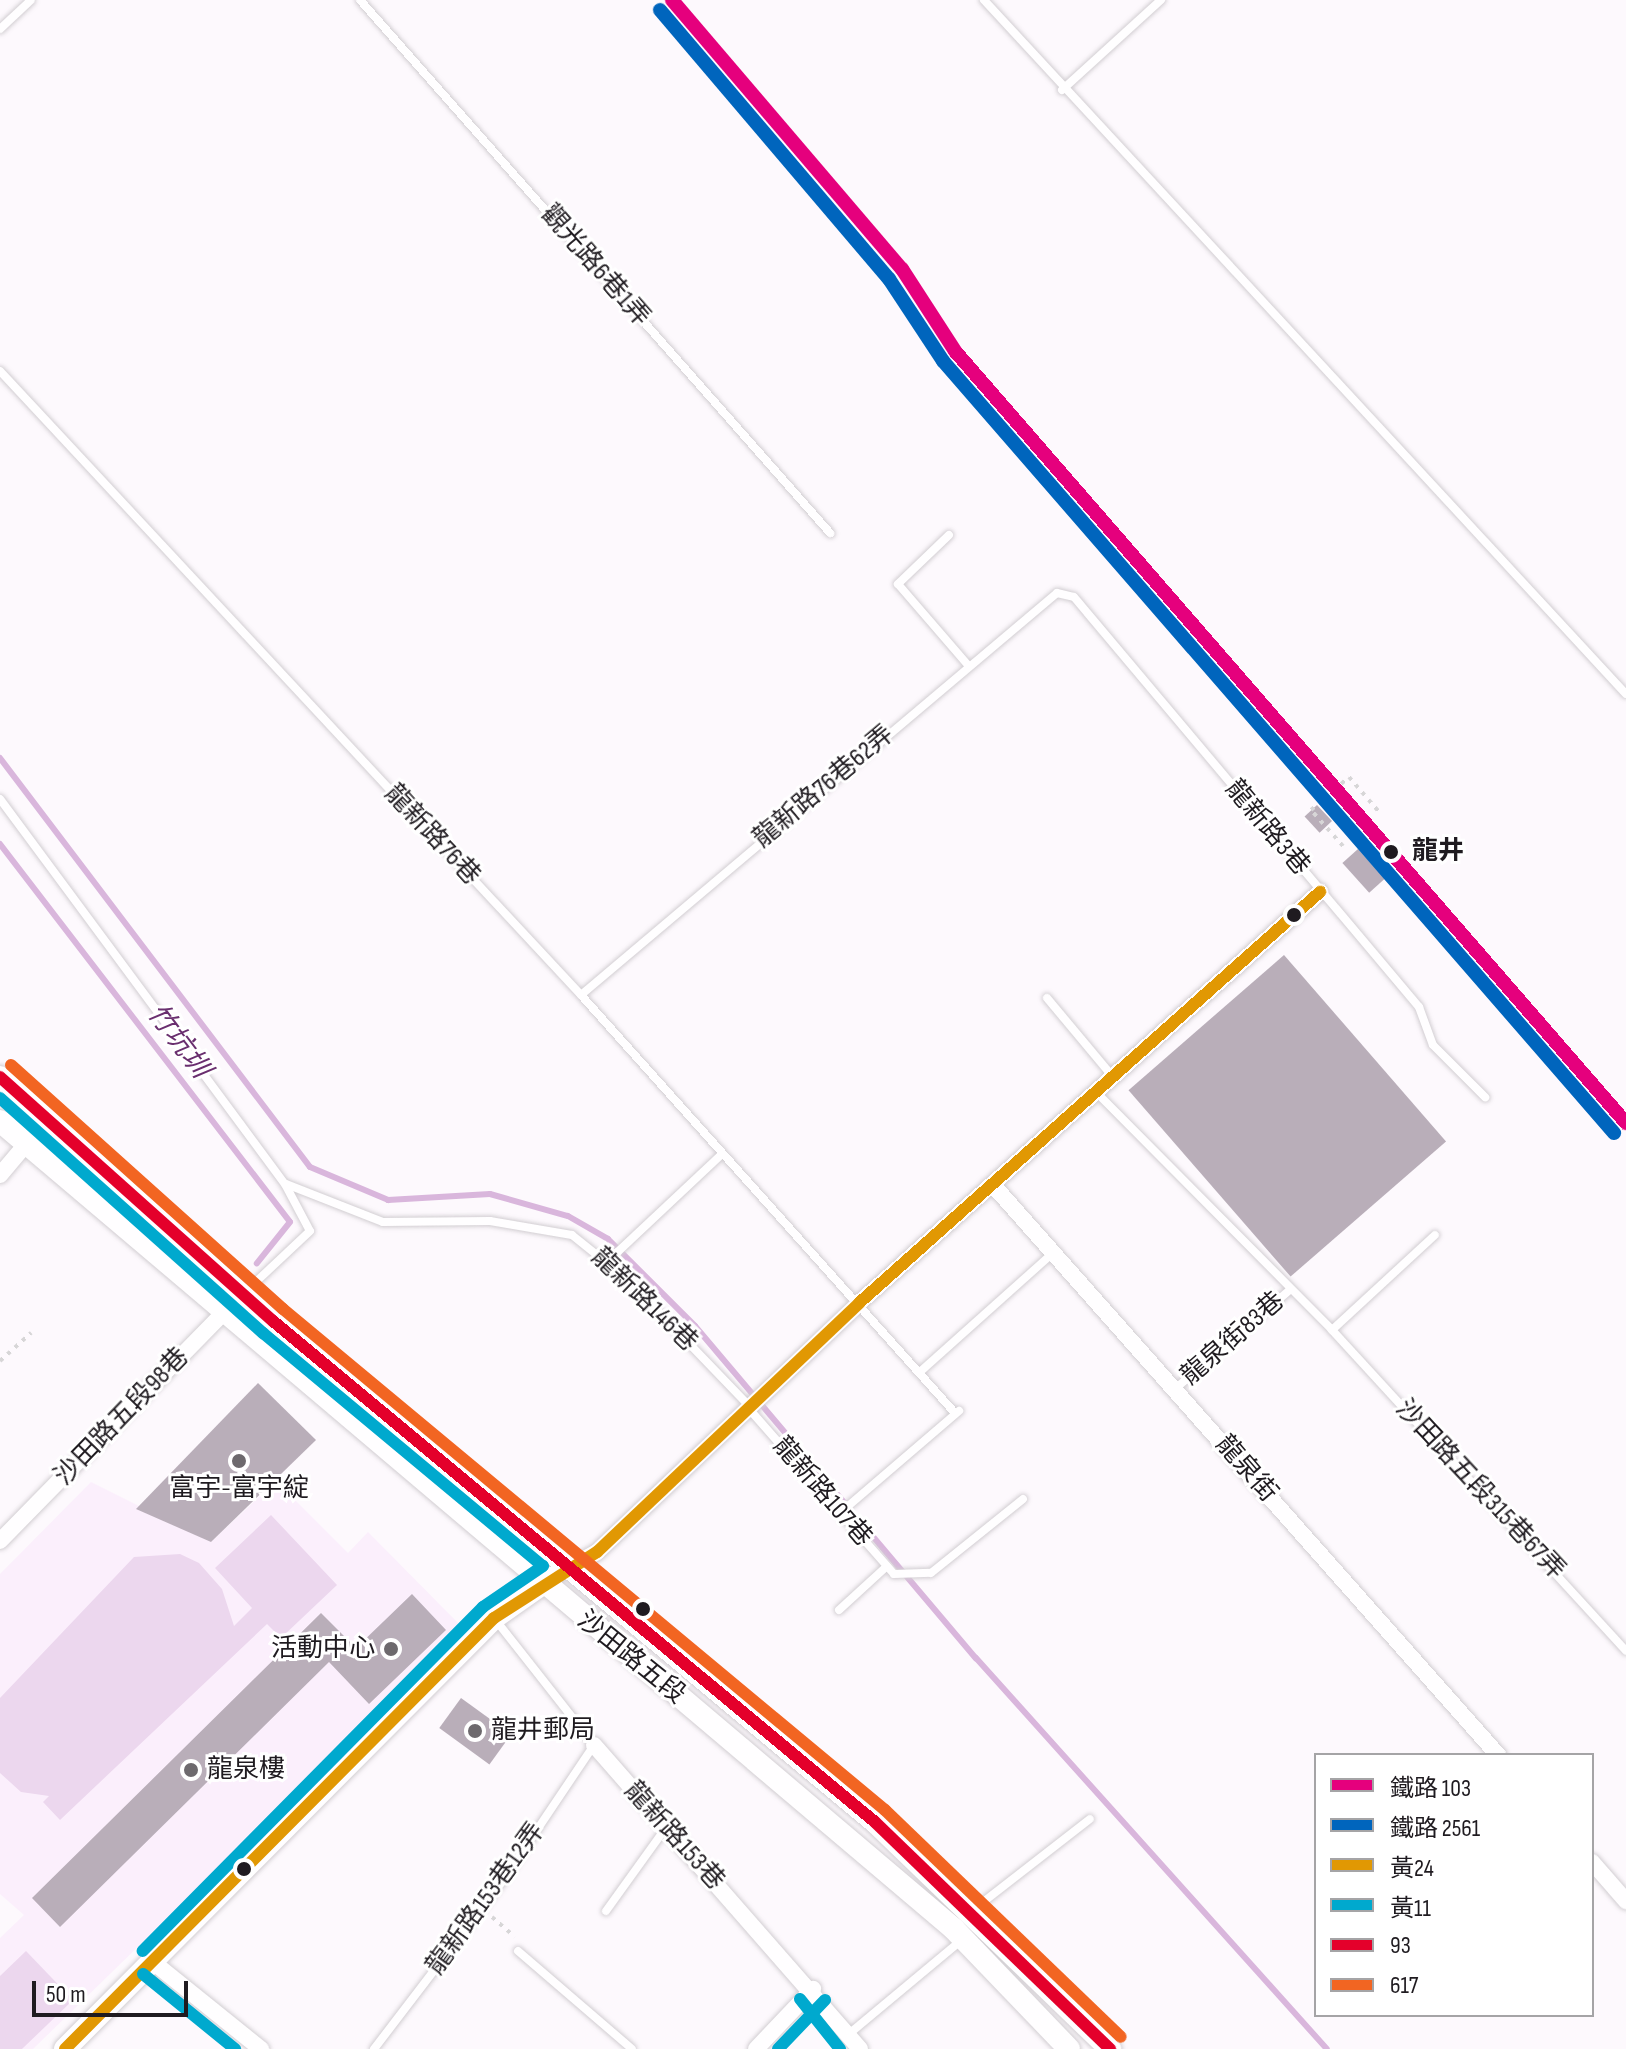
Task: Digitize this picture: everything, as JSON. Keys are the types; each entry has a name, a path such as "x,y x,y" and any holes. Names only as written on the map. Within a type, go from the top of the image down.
{"street":[{"path":"65,2049 494,1618 539,1584 597,1552 767,1395 859,1303 1320,892"},
{"name":"沙田路五段","path":"0,1077 244,1293 570,1567 743,1707 978,1915 1110,2049"},
{"name":"沙田路五段","path":"0,1121 222,1315 539,1584 964,1939 1069,2049"},
{"path":"0,1175 27,1143"},
{"name":"龍泉街","path":"993,1185 1496,1753"},
{"name":"沙田路五段98巷","path":"0,1541 244,1293"},
{"name":"龍新路153巷","path":"594,1745 665,1829 813,1989 860,2049"},
{"path":"1594,1864 1626,1901"},
{"path":"964,1939 978,1915"},
{"path":"153,1962 261,2049"},
{"path":"756,2049 813,1989"}],"lane":[{"path":"0,29 31,0"},
{"name":"觀光路6巷1弄","path":"360,0 830,533"},
{"path":"984,0 1062,90 1626,694"},
{"path":"1062,90 1161,0"},
{"name":"龍新路76巷","path":"0,371 581,995 720,1156 922,1370 957,1412 841,1512"},
{"path":"949,535 898,584 968,665"},
{"name":"龍新路76巷62弄","path":"581,995 968,665 1057,593 1074,597"},
{"name":"龍新路3巷","path":"1074,597 1419,1007 1433,1045 1485,1097"},
{"path":"0,799 285,1184 310,1231 244,1293"},
{"path":"1047,998 1113,1077"},
{"name":"沙田路五段315巷67弄","path":"1096,1092 1332,1330 1626,1651"},
{"path":"610,1259 720,1156"},
{"name":"龍新路146巷","path":"285,1184 383,1222 541,1224 572,1235 610,1259 751,1409"},
{"path":"1332,1330 1435,1235"},
{"path":"922,1370 1054,1252"},
{"name":"龍泉街83巷","path":"1175,1389 1291,1289"},
{"name":"龍新路107巷","path":"751,1409 894,1574 931,1573 1023,1499"},
{"path":"839,1610 887,1566"},
{"name":"龍新路153巷","path":"494,1618 594,1745"},
{"name":"龍新路153巷12弄","path":"374,2049 481,1910 594,1745"},
{"path":"978,1915 1090,1819"},
{"path":"606,1911 665,1829"},
{"path":"850,2033 964,1939"},
{"path":"518,1951 632,2049"}],"path":[{"path":"1343,846 1311,810 1349,777 1380,813"},
{"path":"0,1361 31,1333"},
{"path":"481,1910 511,1930 518,1951"}],"shaded area":[{"path":"276,1481 348,1553 368,1532 464,1629 33,2049 0,2049 0,1938 24,1915 0,1894 0,1574 91,1482 211,1542"},
{"path":"271,1515 337,1585 281,1638 267,1624 60,1820 43,1802 49,1796 21,1792 0,1773 0,1698 134,1557 180,1554 199,1563 222,1589 234,1626 252,1608 215,1568"},
{"path":"26,1951 73,2000 22,2049 0,2049 0,1976"}],"building":[{"path":"1317,805 1332,821 1320,833 1305,817"},
{"path":"1358,849 1385,879 1369,893 1342,863"},
{"path":"1284,955 1446,1141 1291,1277 1129,1090"},
{"name":"富宇-富宇綻","path":"258,1383 316,1440 211,1542 136,1509"},
{"name":"龍泉樓","path":"412,1594 446,1630 369,1704 329,1662 60,1927 32,1898 321,1613 356,1648"},
{"name":"龍井郵局","path":"461,1698 511,1734 489,1764 439,1728"}],"waterway":[{"path":"0,758 310,1167 388,1200 490,1194 568,1216 608,1239 695,1326 976,1658 1327,2049"},
{"name":"竹坑圳","path":"0,844 290,1222 257,1263"}],"rail line":[{"name":"103","path":"672,0 902,269 955,351 1626,1123"},
{"name":"2561","path":"660,10 889,279 943,361 1614,1133"}],"transit line":[{"name":"黃24","path":"65,2049 494,1618 597,1552 859,1303 1320,892"},
{"name":"617","path":"11,1065 283,1309 885,1810 1121,2037"},
{"name":"93","path":"0,1077 273,1321 875,1822 1110,2049"},
{"name":"黃11","path":"0,1098 263,1333 543,1566 483,1607 142,1951"},
{"name":"黃11","path":"143,1974 235,2049"},
{"name":"黃11","path":"800,1999 840,2049"},
{"name":"黃11","path":"778,2049 825,2000"}],"place":[{"name":"龍井","path":"1391,852"},
{"name":"富宇-富宇綻","path":"239,1461"},
{"name":"活動中心","path":"391,1649"},
{"name":"龍井郵局","path":"475,1731"},
{"name":"龍泉樓","path":"191,1770"}]}
